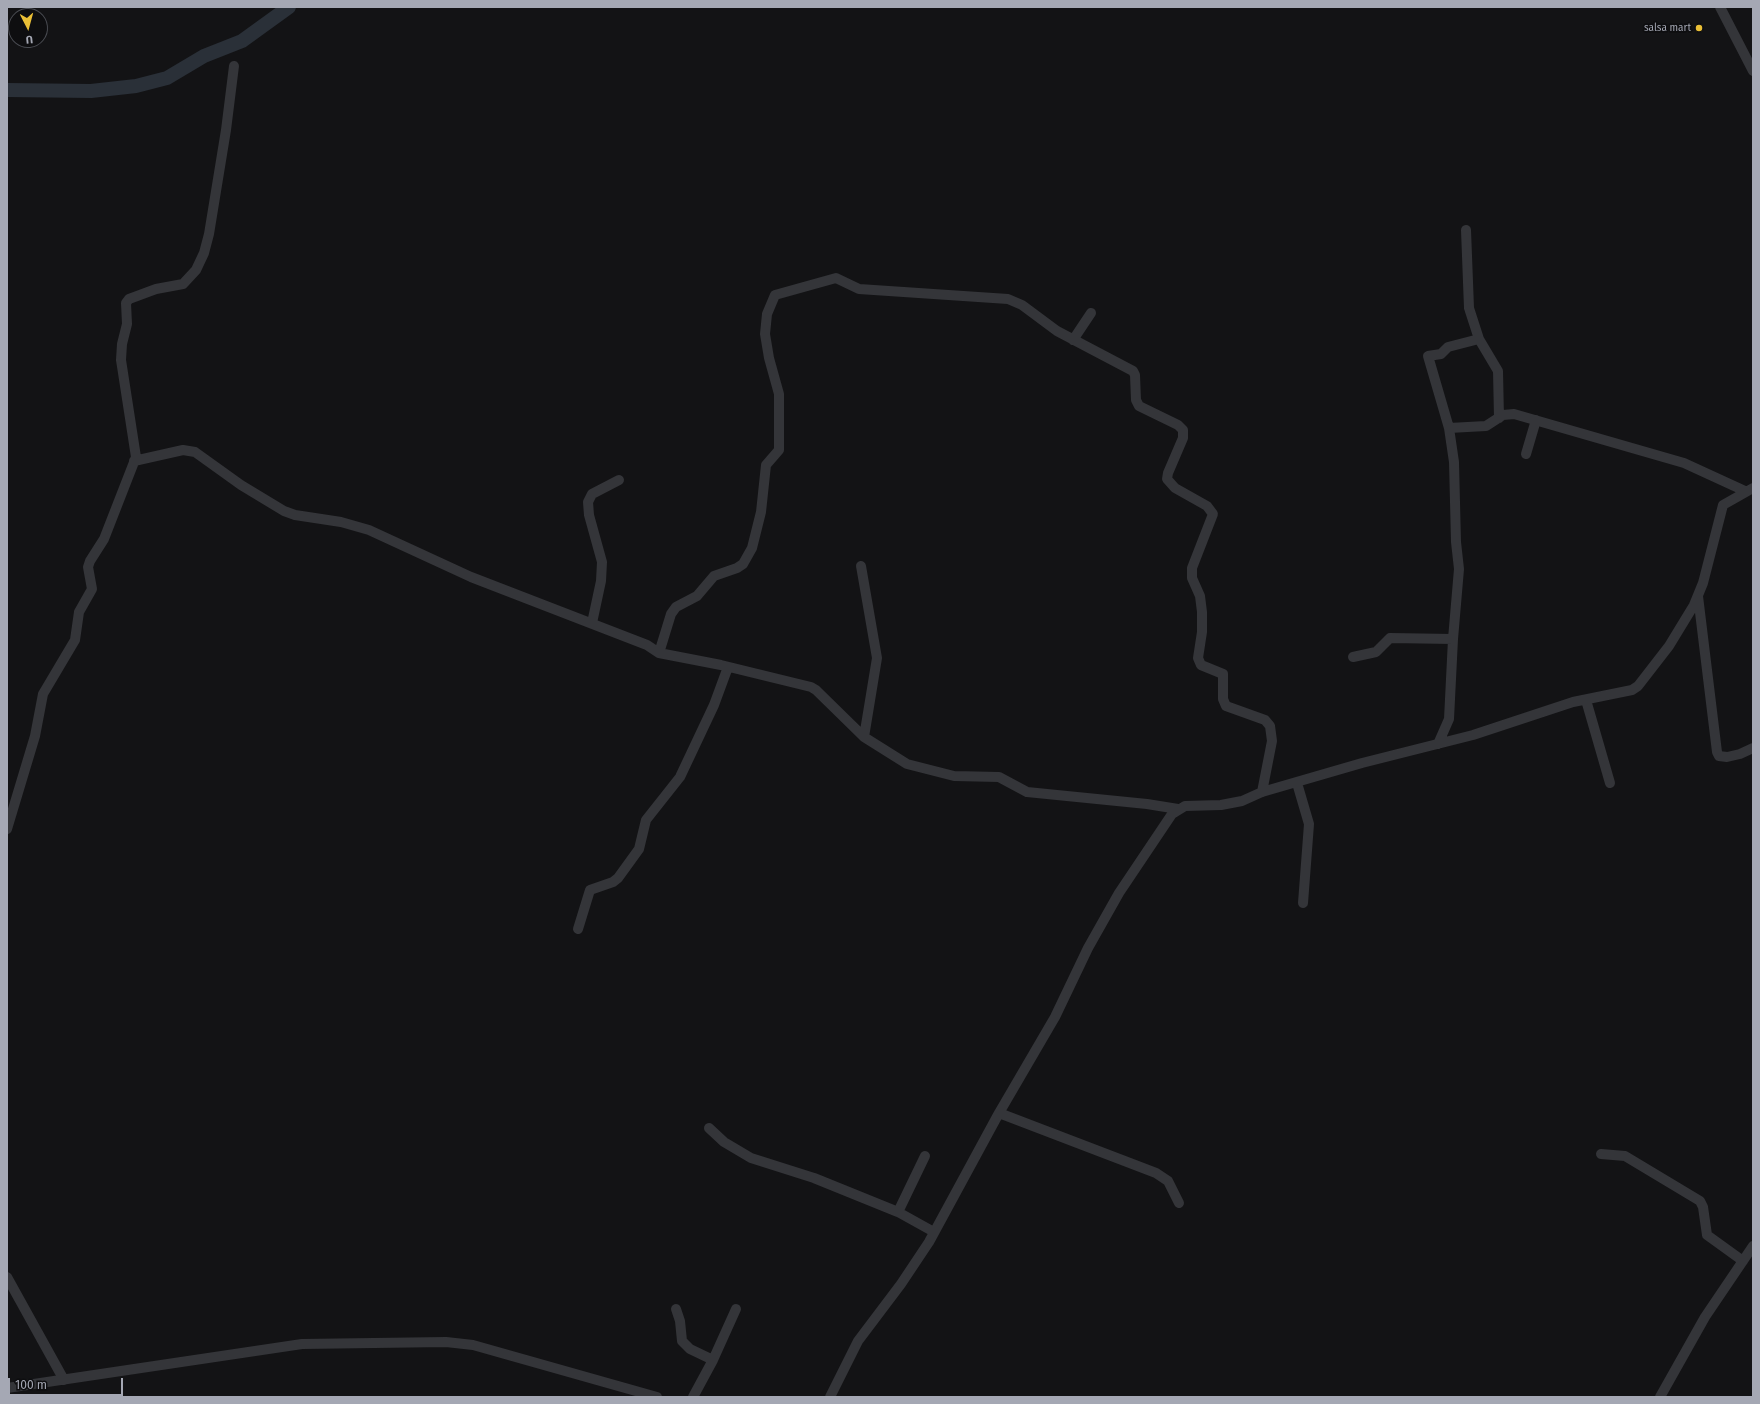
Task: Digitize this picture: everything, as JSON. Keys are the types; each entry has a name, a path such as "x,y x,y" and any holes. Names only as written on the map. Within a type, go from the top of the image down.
{"street":[{"path":"1720,7 1753,71"},
{"path":"7,829 37,728 43,694 75,640 79,612 92,589 88,567 90,561 104,539 136,454 121,360 126,303 129,299 156,289 183,284 196,270 204,253 209,234 226,130 234,66"},
{"path":"1466,230 1469,308 1480,339 1498,371 1499,418"},
{"path":"658,653 676,607 697,596 714,576 737,568 743,564 752,548 761,512 766,465 780,450 779,394 769,358 765,334 767,314 774,295 836,278 859,289 1002,298 1017,302 1057,331 1133,371 1135,375 1136,400 1139,406 1178,425 1183,430 1183,438 1168,473 1168,479 1175,488 1207,506 1213,514 1192,570 1193,583 1201,601 1202,612 1202,632 1198,658 1201,665 1223,674 1224,699 1226,706 1265,720 1270,726 1272,742 1262,792"},
{"path":"1074,340 1092,313"},
{"path":"1438,744 1449,719 1453,639 1459,569 1455,535 1454,462 1449,428 1428,356 1441,354 1448,347 1480,339"},
{"path":"1449,428 1486,426 1499,418 1514,414 1684,463 1749,489"},
{"path":"1526,454 1536,420"},
{"path":"134,461 184,450 195,452 241,485 284,511 295,515 341,522 364,529 471,577 647,645 658,653 728,667 814,689 864,737 907,764 954,776 999,777 1027,792 1147,804 1178,809"},
{"path":"592,623 601,581 602,562 589,515 588,502 592,494 619,480"},
{"path":"830,1397 858,1341 901,1284 934,1232 999,1113 1032,1059 1055,1017 1088,948 1119,893 1172,814 1185,806 1221,805 1242,801 1262,792 1375,760 1473,736 1545,711 1586,700 1625,692 1638,686 1669,646 1698,596 1703,583 1723,505 1749,489"},
{"path":"861,566 877,658 864,737"},
{"path":"1698,596 1717,752 1719,756 1728,757 1740,754 1753,748"},
{"path":"1353,657 1376,652 1390,638 1453,639"},
{"path":"578,929 590,890 613,882 618,878 639,849 646,820 680,777 714,705 728,667"},
{"path":"1586,700 1610,783"},
{"path":"1297,783 1309,824 1303,903"},
{"path":"999,1113 1156,1172 1168,1181 1179,1203"},
{"path":"708,1128 724,1142 751,1158 814,1178 898,1212 934,1232"},
{"path":"1601,1154 1625,1156 1700,1201 1703,1207 1707,1235 1743,1260"},
{"path":"898,1212 925,1156"},
{"path":"1660,1397 1688,1344 1753,1246"},
{"path":"7,1277 64,1380"},
{"path":"693,1397 713,1360 736,1309"},
{"path":"676,1310 680,1321 682,1341 690,1349 713,1360"},
{"path":"7,1388 302,1344 446,1342 473,1345 657,1397"}],"waterway":[{"path":"7,90 91,91 136,86 167,78 204,56 242,41 289,7"}],"place":[{"name":"salsa mart","path":"1699,28"}]}
